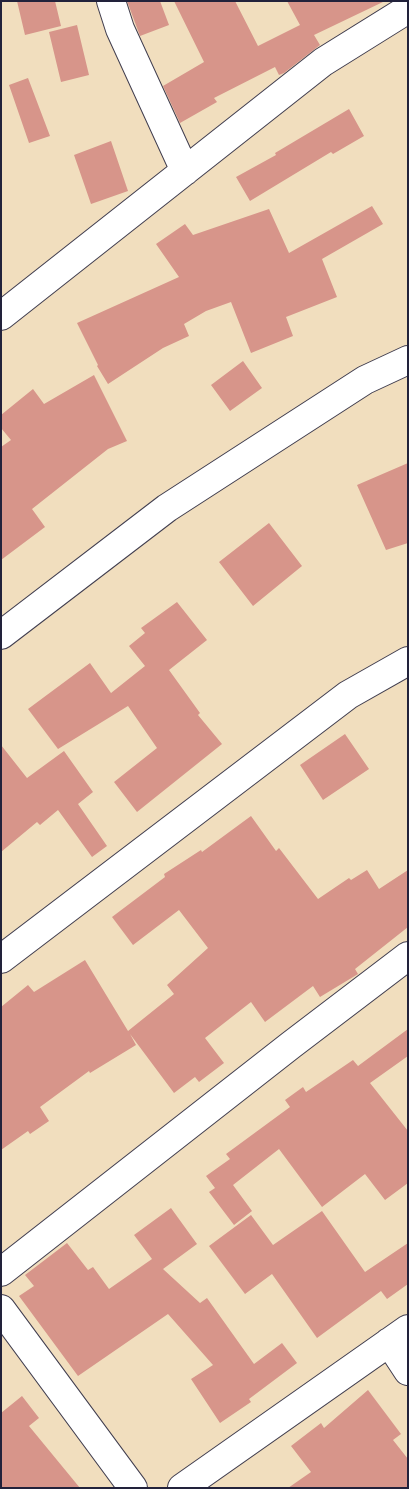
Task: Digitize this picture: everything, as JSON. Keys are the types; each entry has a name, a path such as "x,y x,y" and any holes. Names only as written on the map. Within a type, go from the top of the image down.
{"street":[{"path":"111,1 120,29 185,172"},
{"path":"1,316 323,62 408,9"},
{"path":"1,635 167,508 365,380 408,360"},
{"path":"1,959 348,695 408,661"},
{"path":"1,1272 408,956"},
{"path":"1,1309 133,1488"},
{"path":"182,1488 398,1336 408,1371"}],"building":[{"path":"17,1 55,1 61,26 25,35"},
{"path":"127,1 160,1 169,25 140,36"},
{"path":"174,1 235,1 258,46 300,25 287,1 385,1 314,35 320,45 284,73 279,75 275,67 214,98 217,102 180,123 163,86 204,62"},
{"path":"77,25 89,75 61,82 49,32"},
{"path":"28,78 50,136 29,143 9,85"},
{"path":"349,109 364,136 333,154 331,152 250,201 236,177 276,155 275,153"},
{"path":"111,141 128,191 91,204 74,155"},
{"path":"372,206 383,224 322,259 337,297 286,317 293,336 251,353 231,302 206,311 184,324 189,336 163,348 108,384 97,366 77,323 179,277 156,244 185,224 193,235 269,209 289,253"},
{"path":"243,361 262,388 230,411 211,385"},
{"path":"94,375 127,441 108,449 32,509 45,527 1,560 1,447 11,440 1,428 1,415 33,389 44,404"},
{"path":"408,463 408,543 386,550 357,485"},
{"path":"269,523 302,566 253,606 219,562"},
{"path":"177,602 207,640 169,670 200,713 198,715 222,744 137,812 114,782 157,748 128,706 58,749 28,709 90,663 111,693 145,666 129,646 145,633 141,628"},
{"path":"345,734 369,769 323,800 300,765"},
{"path":"1,745 27,778 64,751 93,792 78,804 107,846 92,857 58,810 40,825 37,822 1,852"},
{"path":"251,816 276,851 279,848 318,899 349,878 351,880 367,870 379,889 408,870 408,927 355,969 358,974 320,997 313,986 265,1022 251,1002 205,1038 224,1063 199,1082 195,1077 174,1093 130,1034 136,1045 90,1073 89,1071 40,1107 49,1121 30,1134 28,1131 1,1150 1,1007 28,985 34,992 85,960 128,1031 174,994 167,985 208,948 179,910 133,945 112,917 165,877 164,874 201,850 202,852"},
{"path":"408,1029 408,1056 370,1083 408,1131 408,1183 385,1200 365,1174 322,1207 279,1149 233,1185 252,1211 234,1225 209,1192 215,1188 206,1176 230,1159 226,1154 290,1107 285,1100 303,1087 306,1092 353,1060 358,1066"},
{"path":"171,1208 197,1244 163,1269 200,1303 207,1298 254,1364 282,1343 297,1363 249,1399 251,1402 220,1423 191,1379 213,1365 168,1314 78,1376 19,1296 34,1286 25,1275 67,1243 88,1270 93,1267 109,1289 152,1259 134,1235"},
{"path":"322,1211 365,1272 408,1243 408,1284 387,1299 381,1291 317,1338 272,1274 245,1294 209,1246 251,1215 273,1245"},
{"path":"368,1390 401,1434 393,1440 408,1459 408,1488 288,1488 311,1472 291,1446 321,1423 324,1428"},
{"path":"22,1396 39,1418 29,1426 80,1488 1,1488 1,1413"}]}
